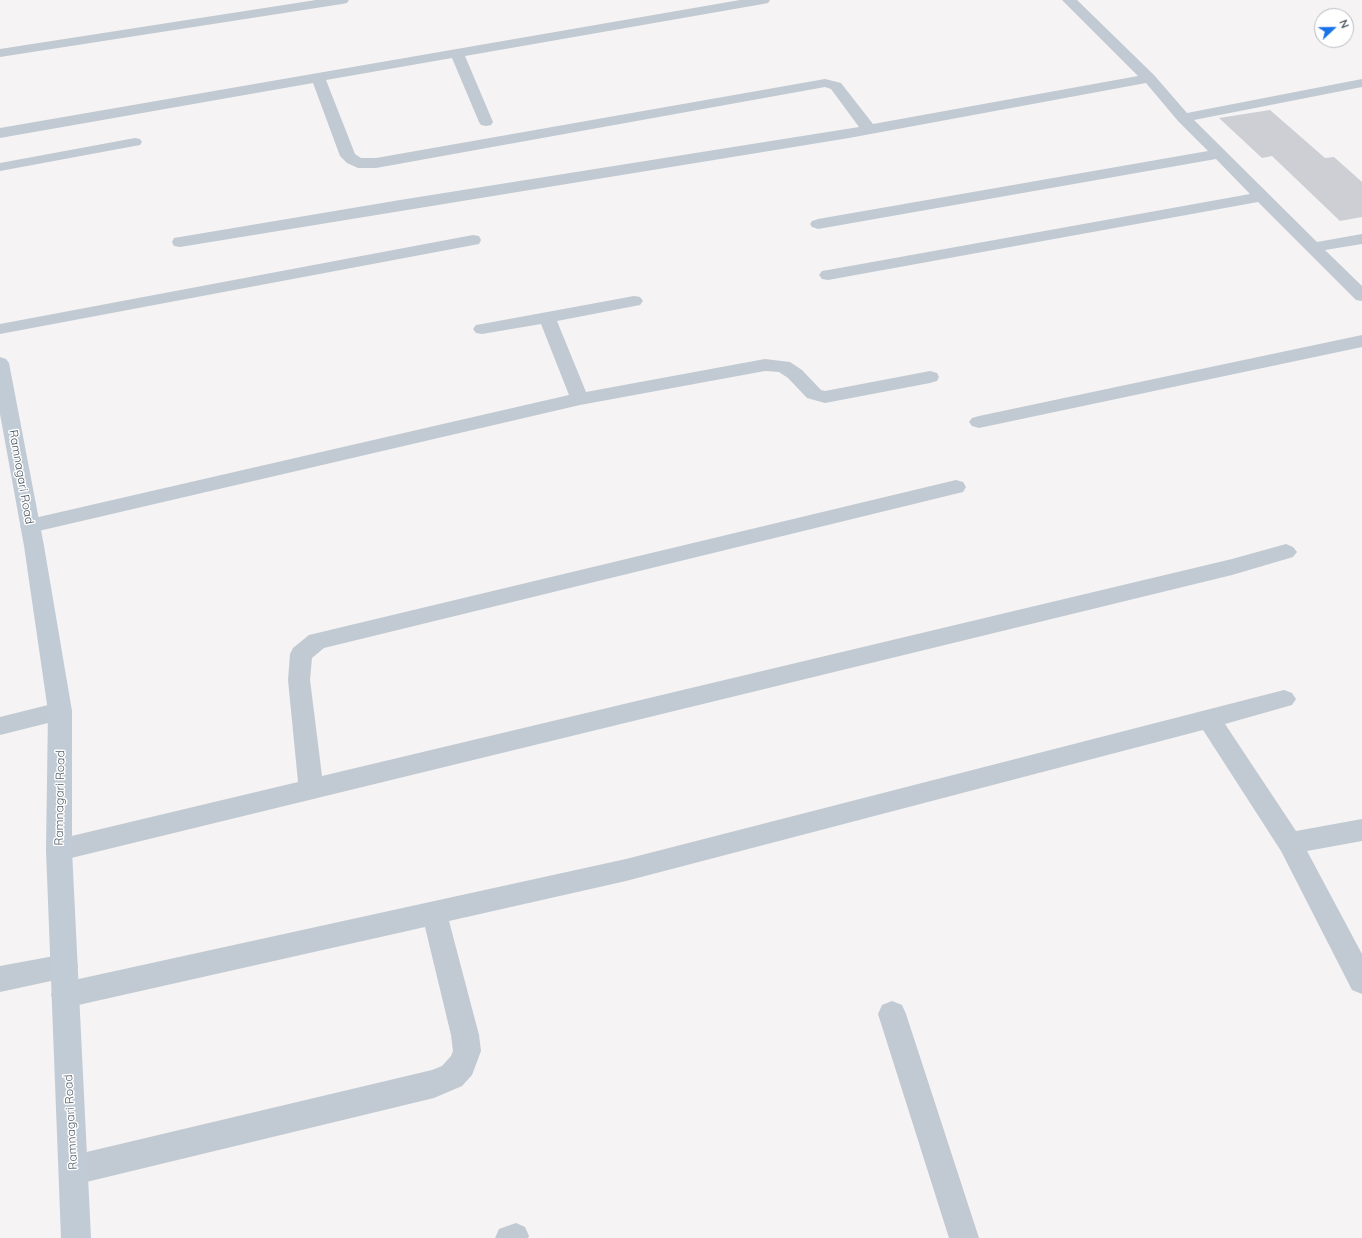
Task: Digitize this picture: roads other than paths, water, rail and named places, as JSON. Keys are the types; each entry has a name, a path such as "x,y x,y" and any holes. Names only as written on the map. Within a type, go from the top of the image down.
{"street":[{"path":"0,53 337,0"},
{"path":"0,133 763,0"},
{"path":"1069,0 1149,78 1183,118 1362,296"},
{"path":"457,54 486,122"},
{"path":"318,77 348,156 358,163 376,163 825,83 836,86 869,129"},
{"path":"180,242 869,129 1149,78"},
{"path":"1183,118 1362,84"},
{"path":"818,224 1219,154"},
{"path":"828,275 1263,196"},
{"path":"1314,247 1362,239"},
{"path":"0,329 473,240"},
{"path":"482,329 634,301"},
{"path":"547,317 580,399"},
{"path":"979,422 1362,340"},
{"name":"Ramnagari Road","path":"0,363 30,526 60,712 59,850 76,1238"},
{"path":"30,526 580,399 765,365 783,366 795,374 814,394 825,397 930,377"},
{"path":"311,789 299,680 301,654 317,641 956,487"},
{"path":"59,850 1225,569 1286,552"},
{"path":"65,995 626,870 1284,699"},
{"path":"0,726 60,712"},
{"path":"1208,718 1290,843 1362,981"},
{"path":"1290,843 1362,830"},
{"path":"74,1170 434,1084 452,1076 462,1065 467,1051 465,1035 434,912"},
{"path":"0,979 65,966"},
{"path":"892,1014 964,1238"}],"lane":[{"path":"0,167 135,142"}]}
